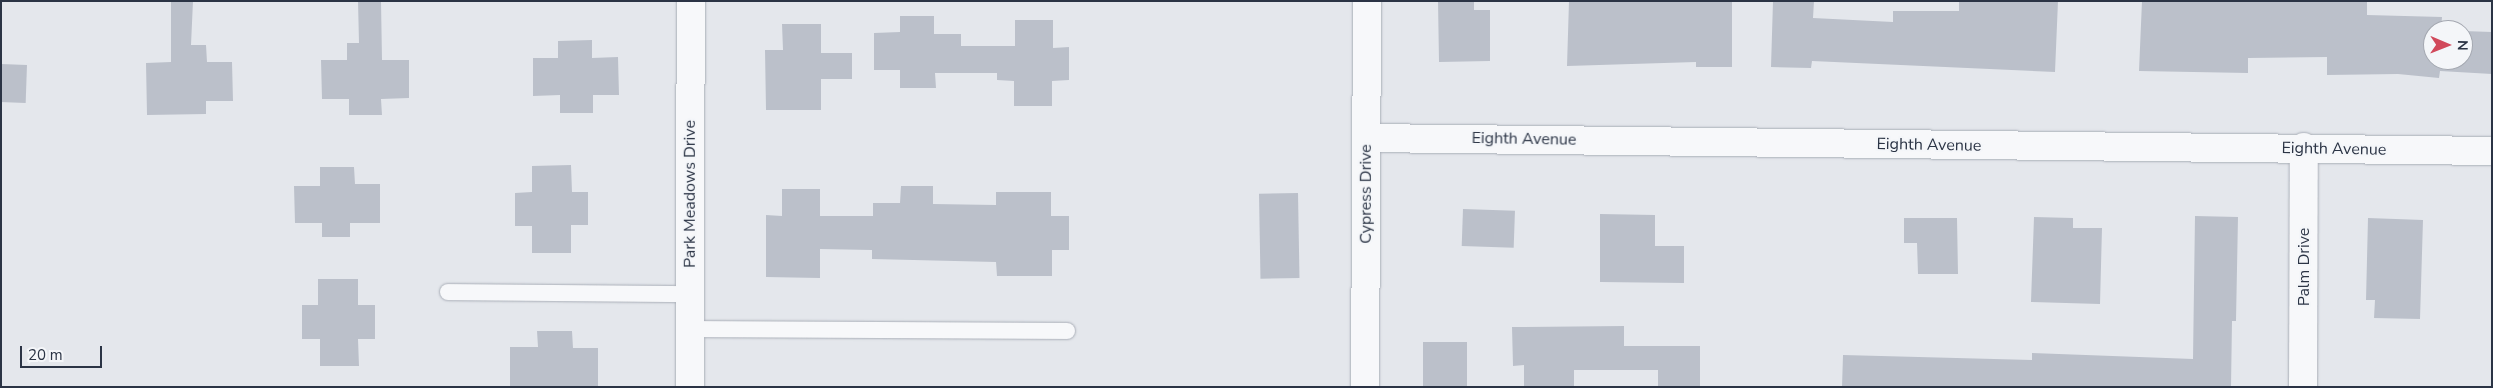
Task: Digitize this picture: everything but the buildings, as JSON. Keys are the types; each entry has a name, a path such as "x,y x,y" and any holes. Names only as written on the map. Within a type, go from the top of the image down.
{"street":[{"name":"Park Meadows Drive","path":"690,387 691,1"},
{"name":"Cypress Drive","path":"1365,387 1367,1"},
{"name":"Eighth Avenue","path":"1366,138 2304,147 2492,151"},
{"name":"Palm Drive","path":"2303,387 2304,147"}],"lane":[{"path":"448,292 690,294"},
{"path":"690,329 1067,331"}]}
